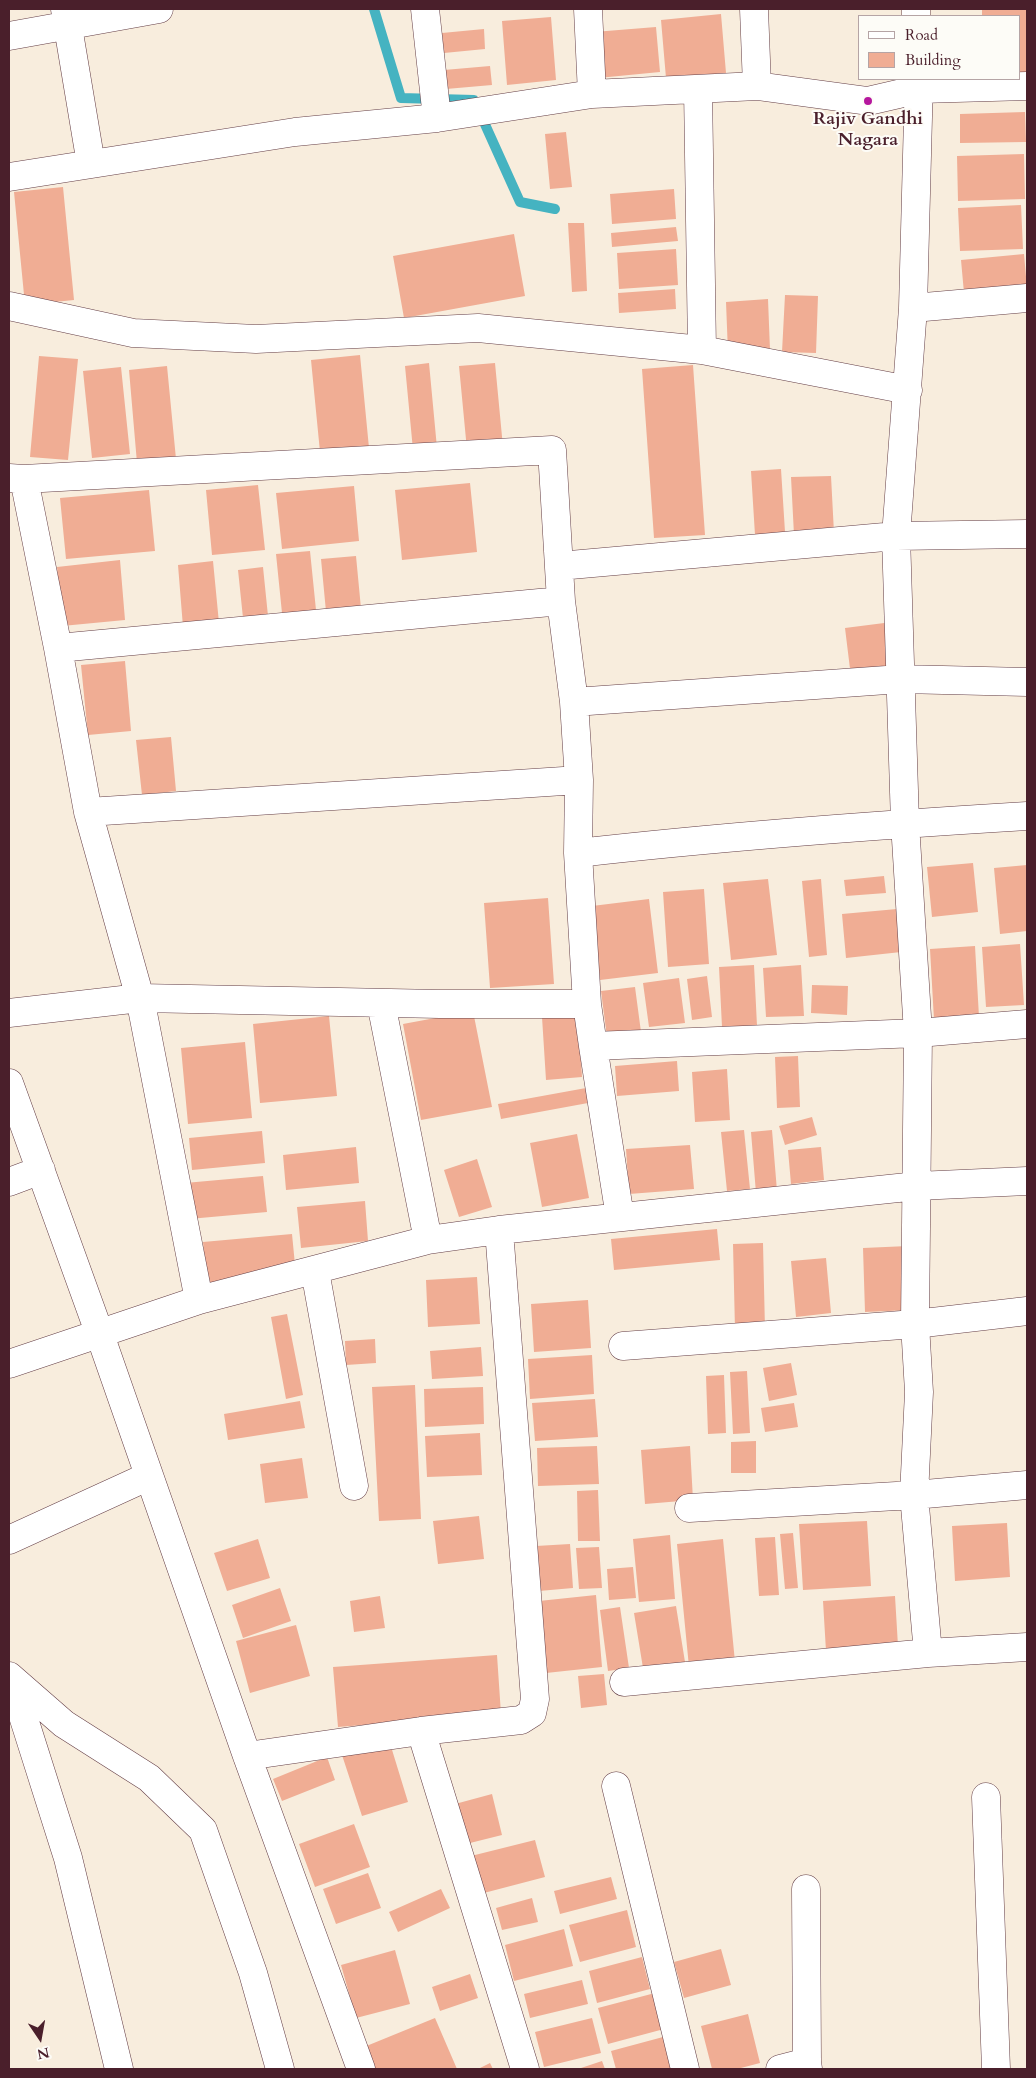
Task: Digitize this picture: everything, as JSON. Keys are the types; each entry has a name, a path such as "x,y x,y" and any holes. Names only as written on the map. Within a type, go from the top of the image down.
{"street":[{"path":"9,36 67,17 159,9"},
{"path":"425,9 433,82 445,116"},
{"path":"588,9 592,94"},
{"path":"754,9 757,86"},
{"path":"67,17 91,164"},
{"path":"920,84 913,308 896,536 905,823 918,1033 915,1324 919,1392 914,1495 928,1653"},
{"path":"9,177 294,132 445,116 592,94 757,86 868,101 920,84 1027,86"},
{"path":"698,89 702,350"},
{"path":"913,308 1027,298"},
{"path":"9,306 133,333 256,339 478,328 702,350 908,390"},
{"path":"199,1300 140,998 88,812 58,648 16,478 552,450 561,601 574,702 579,780 578,853 587,1004 620,1217"},
{"path":"559,566 896,536 1027,534"},
{"path":"58,648 561,601"},
{"path":"574,702 901,680 1027,682"},
{"path":"88,812 579,780"},
{"path":"578,853 905,823 1027,816"},
{"path":"9,1013 140,998 381,1004 587,1004"},
{"path":"381,1004 428,1240"},
{"path":"593,1046 918,1033 1027,1024"},
{"path":"9,1083 99,1332 247,1756 361,2069"},
{"path":"9,1182 41,1170"},
{"path":"9,1364 99,1332 199,1300 428,1240 499,1230 917,1186 1027,1181"},
{"path":"247,1756 421,1731 521,1720 532,1713 535,1699 499,1230"},
{"path":"315,1271 354,1486"},
{"path":"622,1346 915,1324 1027,1311"},
{"path":"9,1540 149,1476"},
{"path":"689,1508 914,1495 1027,1485"},
{"path":"624,1682 928,1653 1027,1647"},
{"path":"10,1677 68,1858 118,2069"},
{"path":"10,1677 64,1724 149,1778 203,1830 253,1973 280,2069"},
{"path":"421,1731 525,2069"},
{"path":"616,1786 685,2069"},
{"path":"986,1797 996,2069"},
{"path":"780,2069 808,2066 806,1889"}],"building":[{"path":"982,9 1027,9 1027,76 1021,76 1021,15 982,15"},
{"path":"721,14 726,73 666,78 661,20"},
{"path":"551,17 556,80 507,85 502,21"},
{"path":"656,27 660,72 598,78 594,32"},
{"path":"484,29 485,49 444,53 442,33"},
{"path":"490,66 492,85 446,89 444,70"},
{"path":"1025,112 1026,142 960,143 960,114"},
{"path":"566,132 572,187 550,189 545,134"},
{"path":"1024,154 1025,199 958,201 957,156"},
{"path":"63,187 74,300 25,305 14,192"},
{"path":"674,189 676,219 612,224 610,194"},
{"path":"1021,205 1023,249 960,251 958,208"},
{"path":"568,223 584,223 587,291 572,292"},
{"path":"676,227 678,241 612,247 611,233"},
{"path":"514,234 525,296 404,318 393,256"},
{"path":"676,249 678,285 619,289 617,253"},
{"path":"1024,254 1027,288 964,293 961,260"},
{"path":"675,289 676,309 619,313 618,293"},
{"path":"785,295 818,296 816,353 782,352"},
{"path":"768,299 770,350 728,353 726,302"},
{"path":"360,355 369,448 320,452 311,360"},
{"path":"39,356 78,359 68,460 30,457"},
{"path":"429,363 437,448 413,450 405,366"},
{"path":"495,363 503,447 467,450 459,366"},
{"path":"693,365 705,535 654,538 642,369"},
{"path":"167,366 176,459 137,463 129,370"},
{"path":"121,367 130,454 92,458 83,371"},
{"path":"781,469 785,532 755,535 751,471"},
{"path":"831,476 834,533 794,535 791,477"},
{"path":"470,483 477,552 402,560 395,490"},
{"path":"258,485 265,550 212,555 206,490"},
{"path":"354,486 359,541 282,549 276,493"},
{"path":"149,490 155,551 66,559 60,498"},
{"path":"310,551 316,610 282,613 276,554"},
{"path":"356,556 362,619 327,622 321,559"},
{"path":"120,560 125,620 62,626 57,567"},
{"path":"213,561 219,623 183,627 178,565"},
{"path":"263,567 268,616 243,618 238,570"},
{"path":"892,622 895,672 851,677 845,628"},
{"path":"125,661 131,731 88,735 81,665"},
{"path":"171,737 176,791 142,795 136,740"},
{"path":"973,863 978,912 932,917 927,867"},
{"path":"1027,865 1027,931 1000,934 994,868"},
{"path":"884,876 886,893 846,896 844,880"},
{"path":"768,879 777,955 731,960 723,883"},
{"path":"821,879 827,955 809,957 802,881"},
{"path":"704,889 709,964 668,967 663,892"},
{"path":"548,898 554,984 490,988 484,903"},
{"path":"649,899 658,973 600,980 592,906"},
{"path":"897,909 901,952 846,958 842,914"},
{"path":"1020,944 1024,1005 986,1007 982,947"},
{"path":"975,946 979,1017 934,1020 930,949"},
{"path":"754,965 757,1026 722,1027 719,967"},
{"path":"801,965 804,1016 766,1017 763,968"},
{"path":"707,976 712,1017 692,1020 687,979"},
{"path":"679,978 685,1023 649,1027 643,983"},
{"path":"812,985 848,986 847,1015 811,1013"},
{"path":"635,987 641,1032 607,1037 601,991"},
{"path":"473,1011 492,1107 421,1120 403,1024"},
{"path":"578,1015 582,1077 546,1080 542,1017"},
{"path":"329,1016 337,1096 260,1103 253,1024"},
{"path":"245,1042 252,1118 188,1124 181,1048"},
{"path":"798,1056 800,1107 777,1108 775,1057"},
{"path":"677,1061 679,1091 617,1096 615,1066"},
{"path":"727,1069 730,1120 695,1122 692,1072"},
{"path":"586,1088 588,1103 501,1119 498,1104"},
{"path":"812,1117 817,1135 785,1145 779,1126"},
{"path":"744,1130 750,1189 727,1191 721,1132"},
{"path":"772,1130 777,1191 756,1193 751,1132"},
{"path":"262,1131 265,1163 192,1170 189,1138"},
{"path":"577,1134 589,1198 542,1207 530,1143"},
{"path":"690,1145 694,1189 629,1194 626,1149"},
{"path":"356,1147 359,1183 286,1190 283,1155"},
{"path":"821,1147 824,1180 791,1184 788,1150"},
{"path":"477,1159 492,1207 459,1217 444,1170"},
{"path":"263,1176 267,1212 189,1219 185,1183"},
{"path":"365,1201 368,1241 301,1248 297,1207"},
{"path":"717,1229 720,1260 614,1270 611,1239"},
{"path":"292,1234 296,1275 207,1283 203,1242"},
{"path":"763,1243 765,1330 735,1330 733,1244"},
{"path":"908,1246 911,1310 865,1312 863,1248"},
{"path":"826,1258 831,1313 796,1317 791,1261"},
{"path":"477,1277 480,1324 428,1327 426,1280"},
{"path":"588,1300 591,1348 534,1352 531,1304"},
{"path":"287,1314 303,1395 286,1399 271,1317"},
{"path":"375,1339 376,1363 346,1365 345,1341"},
{"path":"481,1347 483,1376 432,1379 430,1351"},
{"path":"592,1355 594,1394 530,1399 528,1359"},
{"path":"791,1363 797,1395 769,1401 763,1368"},
{"path":"747,1371 750,1433 733,1434 730,1372"},
{"path":"724,1375 726,1433 708,1434 706,1376"},
{"path":"415,1385 421,1519 379,1521 372,1387"},
{"path":"483,1387 484,1424 425,1427 424,1389"},
{"path":"595,1399 598,1437 535,1441 532,1403"},
{"path":"300,1401 305,1428 228,1440 224,1414"},
{"path":"794,1403 798,1427 765,1432 761,1408"},
{"path":"480,1433 482,1475 427,1477 425,1436"},
{"path":"756,1441 756,1473 731,1473 731,1442"},
{"path":"597,1446 599,1484 538,1486 537,1448"},
{"path":"690,1446 693,1500 645,1504 641,1450"},
{"path":"302,1458 308,1498 265,1503 260,1464"},
{"path":"598,1490 600,1541 578,1541 577,1491"},
{"path":"479,1516 484,1559 438,1564 433,1521"},
{"path":"867,1521 871,1586 803,1590 799,1524"},
{"path":"1007,1523 1010,1577 955,1581 952,1526"},
{"path":"793,1533 798,1588 785,1589 780,1534"},
{"path":"670,1535 675,1599 639,1602 633,1539"},
{"path":"775,1537 779,1595 759,1596 755,1538"},
{"path":"258,1539 270,1578 227,1591 214,1553"},
{"path":"723,1539 735,1662 689,1667 677,1544"},
{"path":"570,1544 573,1588 539,1591 536,1546"},
{"path":"599,1547 602,1588 579,1589 576,1548"},
{"path":"633,1567 636,1598 609,1600 607,1569"},
{"path":"280,1588 291,1621 243,1638 232,1605"},
{"path":"596,1595 602,1667 546,1673 539,1601"},
{"path":"380,1596 385,1628 354,1632 350,1601"},
{"path":"895,1596 898,1646 826,1651 823,1601"},
{"path":"676,1606 685,1662 643,1668 634,1613"},
{"path":"620,1607 629,1668 608,1671 600,1610"},
{"path":"296,1625 310,1676 250,1693 236,1641"},
{"path":"497,1655 501,1714 338,1727 333,1667"},
{"path":"604,1674 607,1705 581,1708 578,1676"},
{"path":"389,1740 408,1802 362,1816 342,1755"},
{"path":"327,1757 335,1780 282,1801 273,1779"},
{"path":"492,1794 502,1835 466,1844 455,1804"},
{"path":"354,1824 370,1867 315,1887 299,1844"},
{"path":"535,1840 545,1877 480,1894 471,1856"},
{"path":"368,1873 381,1908 336,1924 323,1889"},
{"path":"611,1877 617,1899 560,1914 554,1891"},
{"path":"441,1889 450,1908 398,1932 389,1912"},
{"path":"532,1898 538,1922 502,1930 496,1908"},
{"path":"627,1910 636,1947 580,1962 569,1925"},
{"path":"564,1929 573,1966 514,1981 505,1945"},
{"path":"721,1949 731,1985 684,1998 674,1962"},
{"path":"395,1950 410,2004 356,2018 341,1965"},
{"path":"642,1957 650,1989 597,2003 589,1971"},
{"path":"470,1974 478,1998 440,2011 432,1987"},
{"path":"582,1980 588,2004 530,2018 524,1994"},
{"path":"655,1993 664,2029 608,2044 598,2008"},
{"path":"748,2014 760,2063 737,2069 712,2069 701,2026"},
{"path":"435,2018 457,2069 374,2069 364,2047"},
{"path":"592,2018 601,2053 544,2067 535,2032"},
{"path":"663,2037 671,2069 616,2069 611,2051"},
{"path":"602,2061 605,2069 578,2069"},
{"path":"490,2063 493,2069 478,2069"}],"waterway":[{"path":"374,9 401,98 474,100 520,202 555,209"}],"place":[{"name":"Rajiv Gandhi Nagara","path":"868,101"}]}
